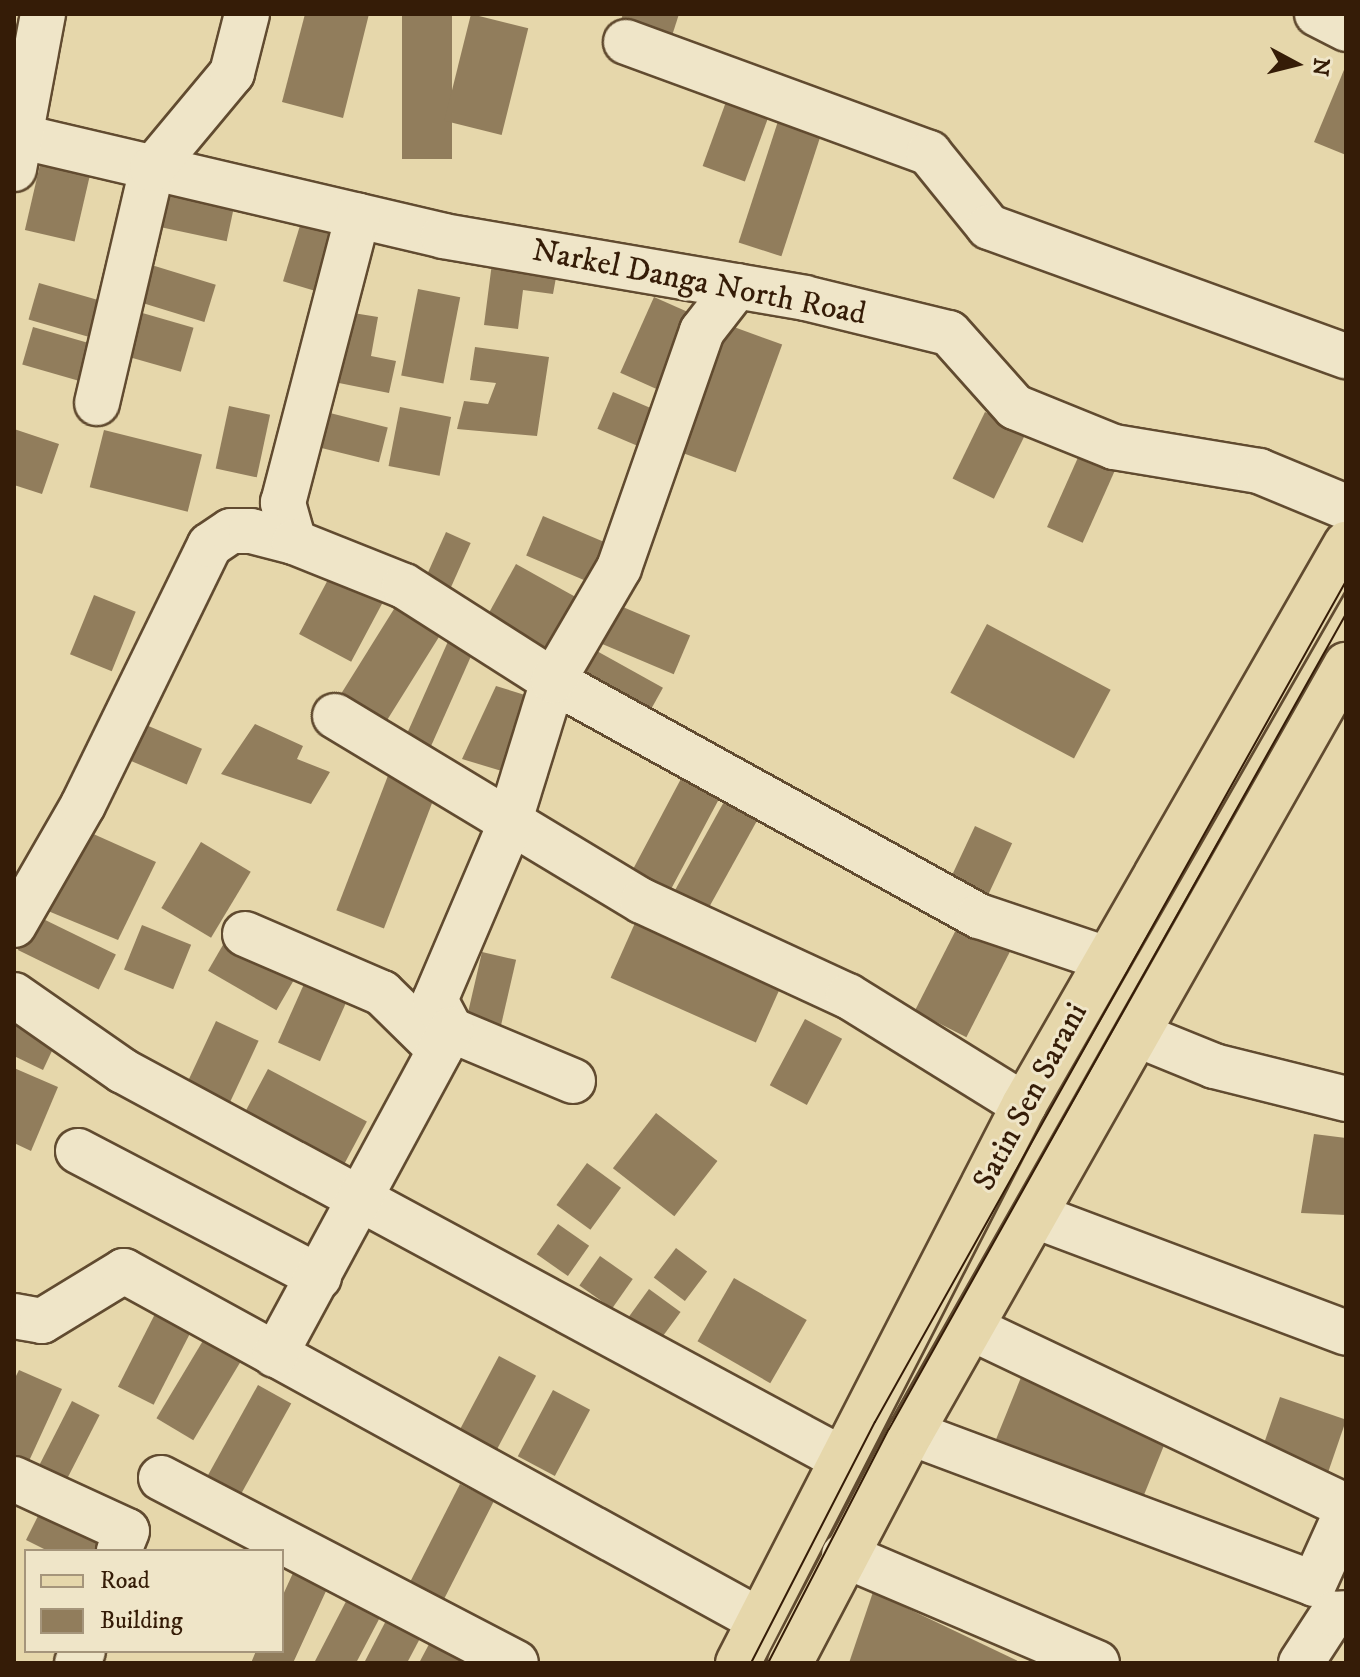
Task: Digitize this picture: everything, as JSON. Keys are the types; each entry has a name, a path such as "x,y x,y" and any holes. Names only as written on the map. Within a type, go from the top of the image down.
{"main road":[{"name":"Satin Sen Sarani","path":"738,1663 1024,1105 1346,544"},
{"name":"Satin Sen Sarani","path":"790,1663 844,1555 911,1433 1038,1217 1346,665"}],"street":[{"path":"15,146 43,14"},
{"path":"97,403 152,169 232,73 247,14"},
{"path":"1317,14 1346,29"},
{"path":"626,42 929,153 989,227 1346,356"},
{"name":"Narkel Danga North Road","path":"15,146 152,169 443,236 737,286 949,333 1015,407 1114,447 1259,471 1346,507"},
{"path":"294,542 283,503 358,216"},
{"path":"275,1355 445,1040 435,1000 510,821 553,681 619,568 702,331 737,286"},
{"path":"14,925 83,805 210,545 231,531 294,542 404,586 553,681 979,916 1107,959"},
{"path":"335,716 642,901 848,996 1024,1105"},
{"path":"245,934 382,993 445,1040 573,1081"},
{"path":"14,995 123,1071 842,1459"},
{"path":"1138,1035 1214,1066 1346,1099"},
{"path":"78,1151 319,1277"},
{"path":"1038,1217 1346,1333"},
{"path":"14,1316 42,1321 124,1271 759,1620"},
{"path":"971,1328 1346,1506"},
{"path":"911,1433 1314,1584 1346,1513"},
{"path":"161,1478 516,1663"},
{"path":"14,1479 127,1531 120,1549"},
{"path":"844,1555 1097,1663"},
{"path":"1301,1663 1333,1614 1346,1613"}],"building":[{"path":"305,14 369,14 343,118 282,102"},
{"path":"402,14 452,14 452,159 402,159"},
{"path":"471,14 528,28 502,135 444,121"},
{"path":"623,14 679,14 669,45 618,28"},
{"path":"1346,65 1346,155 1314,142"},
{"path":"731,88 773,103 745,181 703,166"},
{"path":"780,115 823,129 781,256 739,242"},
{"path":"42,156 92,167 75,242 25,230"},
{"path":"164,185 235,200 227,241 155,226"},
{"path":"302,219 335,229 316,291 283,281"},
{"path":"145,263 216,285 204,322 134,300"},
{"path":"492,263 557,272 553,294 523,290 518,329 484,325"},
{"path":"39,283 110,303 100,340 29,320"},
{"path":"418,289 460,297 443,384 401,375"},
{"path":"654,297 697,316 663,392 620,373"},
{"path":"132,310 194,328 181,372 119,354"},
{"path":"347,312 378,317 371,356 396,361 389,393 334,382"},
{"path":"723,323 782,345 736,472 676,451"},
{"path":"33,327 104,347 93,385 22,364"},
{"path":"475,347 549,357 537,436 457,429 464,401 488,404 496,383 470,380"},
{"path":"613,392 666,415 651,451 597,429"},
{"path":"229,406 270,415 257,477 216,469"},
{"path":"400,407 451,417 440,476 389,466"},
{"path":"314,409 388,427 379,462 305,444"},
{"path":"985,412 1026,432 994,499 953,479"},
{"path":"14,429 59,444 42,494 14,485"},
{"path":"104,430 202,454 188,512 90,487"},
{"path":"1080,453 1116,469 1083,543 1047,527"},
{"path":"543,516 615,546 598,586 526,556"},
{"path":"446,532 471,543 448,593 424,582"},
{"path":"516,564 582,601 548,664 481,627"},
{"path":"331,574 383,602 351,662 299,634"},
{"path":"94,595 136,612 112,671 70,654"},
{"path":"399,601 444,629 381,730 336,702"},
{"path":"611,602 690,636 674,674 595,641"},
{"path":"987,624 1111,690 1074,759 950,693"},
{"path":"450,637 475,648 430,749 405,738"},
{"path":"586,645 663,688 642,725 565,683"},
{"path":"496,686 541,700 505,772 462,759"},
{"path":"132,719 202,749 187,785 117,755"},
{"path":"255,724 303,746 297,759 330,772 311,804 221,774"},
{"path":"691,760 729,780 669,892 631,872"},
{"path":"389,773 437,791 384,929 336,910"},
{"path":"725,800 758,818 704,916 671,898"},
{"path":"975,826 1012,843 982,908 945,890"},
{"path":"80,828 156,862 118,940 36,906"},
{"path":"201,842 251,872 211,938 161,908"},
{"path":"35,915 116,954 99,990 18,950"},
{"path":"961,920 1013,946 966,1037 915,1011"},
{"path":"635,923 780,988 756,1042 611,978"},
{"path":"142,925 191,945 173,989 124,970"},
{"path":"231,931 299,970 276,1010 208,971"},
{"path":"482,952 516,960 501,1026 467,1018"},
{"path":"304,984 346,1003 320,1061 278,1042"},
{"path":"14,1015 59,1036 43,1070 14,1056"},
{"path":"805,1019 842,1039 807,1105 770,1085"},
{"path":"216,1021 259,1041 226,1110 184,1090"},
{"path":"14,1068 58,1087 31,1151 14,1143"},
{"path":"268,1069 367,1122 343,1167 244,1114"},
{"path":"656,1113 717,1161 674,1216 613,1168"},
{"path":"1314,1134 1346,1138 1346,1215 1301,1213"},
{"path":"587,1163 621,1188 590,1230 556,1205"},
{"path":"558,1224 589,1246 568,1276 537,1254"},
{"path":"676,1248 707,1271 685,1301 654,1278"},
{"path":"600,1256 633,1279 612,1308 579,1285"},
{"path":"734,1278 807,1320 770,1383 698,1341"},
{"path":"649,1289 681,1312 659,1342 627,1319"},
{"path":"157,1310 193,1328 154,1405 118,1387"},
{"path":"210,1329 247,1351 193,1440 156,1418"},
{"path":"499,1356 536,1376 497,1449 460,1429"},
{"path":"19,1370 62,1389 29,1461 14,1454 14,1380"},
{"path":"1022,1375 1168,1434 1142,1501 995,1442"},
{"path":"258,1385 291,1403 234,1508 200,1489"},
{"path":"553,1390 590,1410 555,1476 518,1456"},
{"path":"1280,1397 1346,1420 1325,1482 1259,1459"},
{"path":"72,1401 100,1415 63,1486 36,1472"},
{"path":"460,1484 494,1501 441,1605 407,1588"},
{"path":"45,1502 112,1537 105,1549 44,1549 26,1540"},
{"path":"298,1562 332,1578 293,1663 251,1663 255,1653 284,1653 284,1593"},
{"path":"354,1586 387,1604 356,1663 314,1663"},
{"path":"873,1592 1022,1663 849,1663"},
{"path":"391,1611 425,1629 407,1663 364,1663"},
{"path":"436,1631 470,1648 463,1663 419,1663"}],"tram line":[{"path":"751,1663 875,1422 1346,581"},
{"path":"768,1663 889,1429 1346,614"}]}
